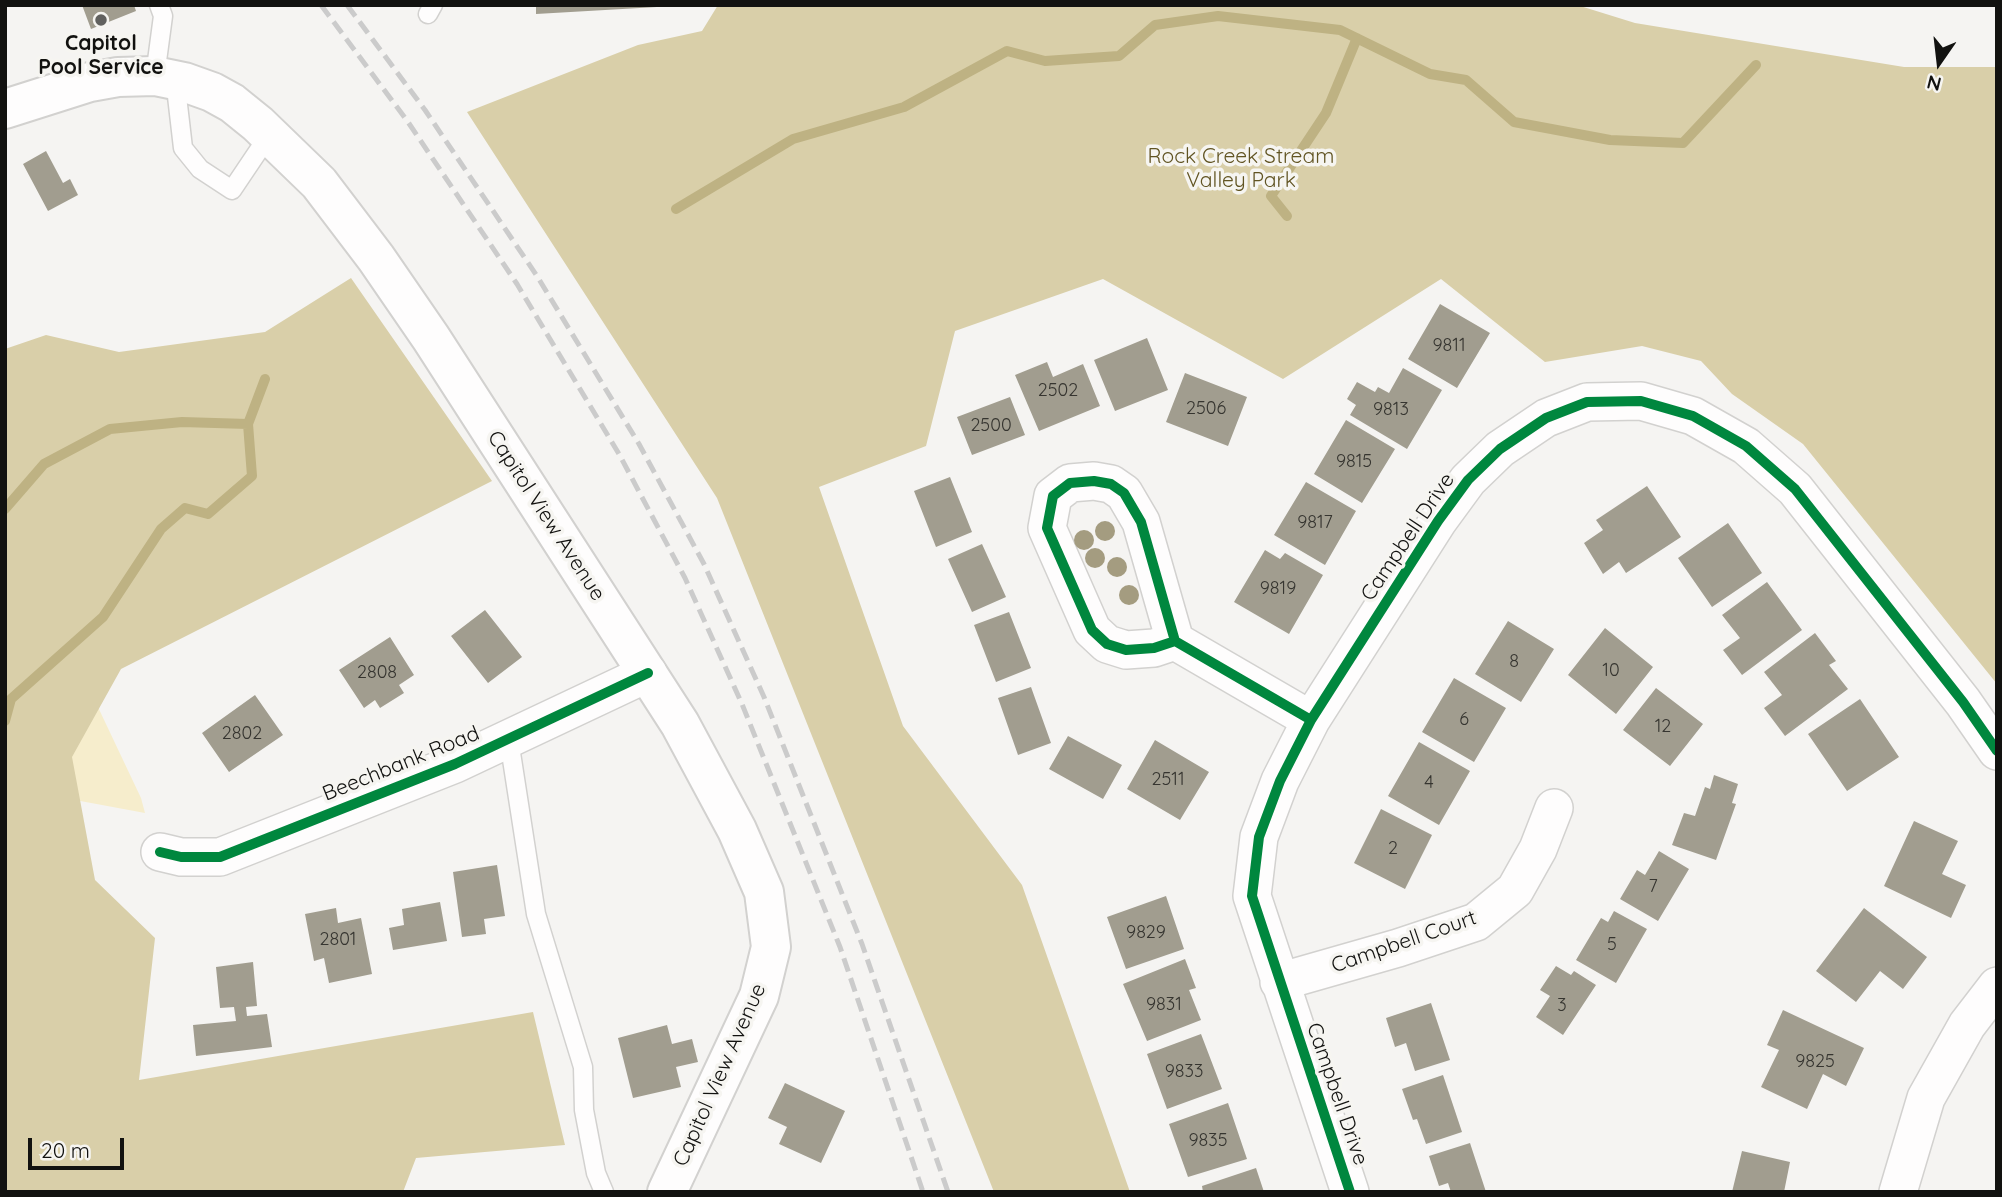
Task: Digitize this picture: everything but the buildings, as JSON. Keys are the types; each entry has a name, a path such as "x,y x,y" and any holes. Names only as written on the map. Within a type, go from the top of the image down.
{"main road":[{"name":"Capitol View Avenue","path":"5,109 90,82 118,77 165,78 212,92 232,103 269,135 319,183 376,258 431,338 680,724 737,830 764,892 771,947 759,996 667,1192"}],"street":[{"name":"Campbell Drive","path":"1350,1192 1252,897 1259,837 1280,781 1311,720 1438,522 1468,480 1500,449 1546,418 1587,402 1641,401 1693,416 1746,446 1795,489 1963,702 1997,751"},
{"path":"1175,641 1154,648 1126,650 1107,644 1092,630 1047,528 1053,496 1070,483 1094,481 1111,484 1124,493 1140,522 1175,641 1311,720"},
{"name":"Beechbank Road","path":"160,852 181,857 220,857 380,795 509,740 648,673"},
{"name":"Campbell Court","path":"1279,982 1398,948 1476,922 1515,890 1538,849 1554,807"},
{"path":"1898,1192 1926,1098 1967,1025 1997,986"}],"lane":[{"path":"159,5 163,16 165,78 183,148 200,169 232,190 269,135"},
{"path":"509,740 536,914 583,1067 584,1110 596,1173 604,1192"}],"shaded area":[{"path":"5,575 53,612 141,798 145,813 5,787"}],"green space":[{"name":"Rock Creek Stream Valley Park","path":"718,5 1577,5 1635,23 1904,67 1997,67 1997,684 1803,444 1732,394 1701,361 1642,346 1545,362 1441,279 1283,379 1103,279 955,331 926,446 819,487 903,726 1022,885 1130,1192 994,1192 717,498 467,112 638,45 702,31"},
{"path":"351,278 492,481 121,669 72,757 95,880 155,938 139,1080 533,1012 565,1145 416,1158 403,1192 5,1192 5,349 46,335 119,352 265,332"}],"waterway":[{"path":"676,209 793,139 904,107 1007,51 1045,61 1119,56 1155,25 1218,16 1340,30 1430,74 1466,80 1514,122 1610,140 1683,143 1756,65"},
{"path":"1287,216 1271,196 1326,113 1357,38"},
{"path":"5,721 11,699 103,617 161,529 185,508 208,514 252,476 248,424 265,379"},
{"path":"5,509 44,464 110,429 182,422 248,424"}],"railway":[{"path":"321,5 408,122 517,284 619,454 685,578 742,704 840,947 923,1192"},
{"path":"347,5 425,110 537,276 639,444 704,564 764,697 862,944 948,1192"}],"cycle path":[{"path":"1350,1192 1252,896 1259,837 1280,781 1311,720 1438,521 1468,480 1500,449 1546,418 1587,402 1641,401 1693,416 1746,446 1795,489 1963,702 1997,751"},
{"path":"1175,641 1154,648 1126,650 1107,644 1092,630 1047,528 1053,496 1070,483 1094,481 1111,484 1124,493 1141,522 1175,641 1311,720"},
{"path":"160,852 181,857 220,857 455,764 648,673"}],"place":[{"name":"Capitol Pool Service","path":"101,20"}]}
